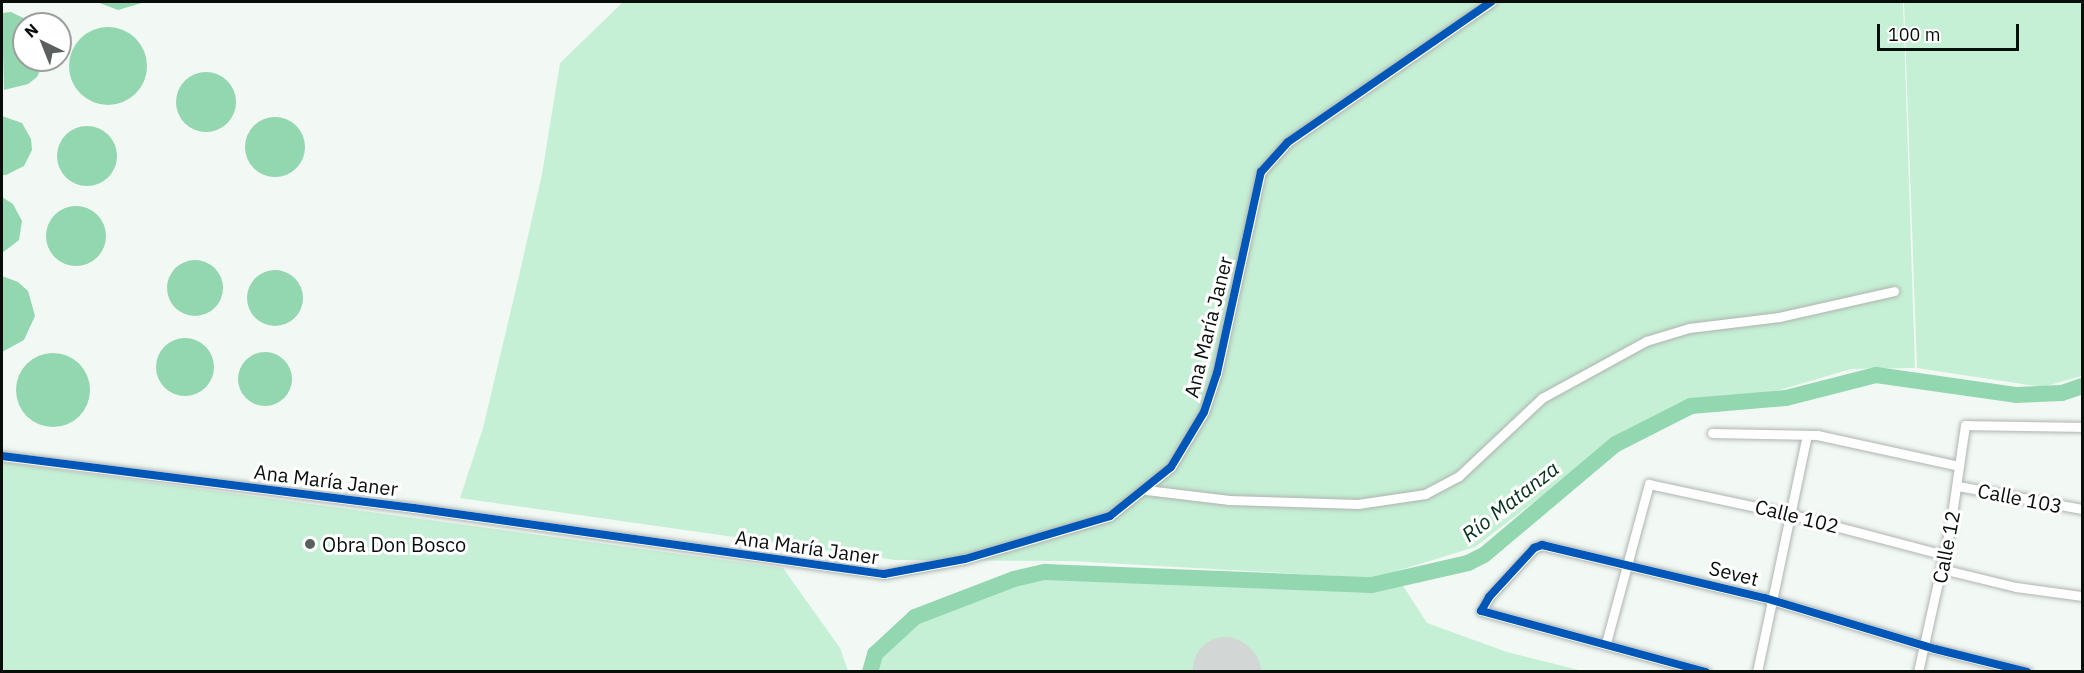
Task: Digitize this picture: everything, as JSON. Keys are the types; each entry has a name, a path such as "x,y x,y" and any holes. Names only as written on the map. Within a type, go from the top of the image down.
{"street":[{"name":"Ana María Janer","path":"2,456 414,508 884,574 965,560 1110,516 1146,490 1171,467 1204,412 1217,373 1261,172 1288,142 1491,2"},
{"path":"1146,490 1229,500 1358,504 1425,495 1459,477 1542,398 1646,341 1689,328 1779,317 1894,291"},
{"name":"Calle 12","path":"1918,672 1942,569 1958,486 1964,428 1969,423 2053,430 2082,427"},
{"path":"1712,433 1807,435 1959,466"},
{"path":"1757,672 1793,515 1807,435"},
{"name":"Calle 102","path":"1628,564 1649,484 1793,515 1944,555"},
{"name":"Calle 103","path":"1958,486 2082,509"},
{"name":"Sevet","path":"1606,644 1481,611 1489,597 1534,548 1542,545 1773,601 2027,672"},
{"path":"1628,564 1606,644 1706,672"},
{"path":"1942,569 2016,586 2082,596"}],"shaded area":[{"path":"97,2 145,2 118,10"},
{"path":"623,2 1903,2 1915,368 1851,369 1776,391 1680,403 1615,440 1475,547 1374,578 1069,561 895,560 460,498 483,428 519,276 542,174 560,63"},
{"path":"1904,2 2082,2 2081,376 2043,387 1917,368"},
{"path":"12,12 12,72 39,72 28,84 4,90 2,13"},
{"path":"100,28 116,28 130,33 141,44 146,58 146,74 141,88 130,99 116,104 100,104 86,99 75,88 70,74 72,72 72,51 75,44 86,33"},
{"path":"206,72 227,81 236,102 227,123 206,132 185,123 176,102 185,81"},
{"path":"2,116 22,123 31,139 32,150 24,166 6,175 2,175"},
{"path":"275,117 296,126 305,147 296,168 275,177 254,168 245,147 254,126"},
{"path":"87,126 108,135 117,156 108,177 87,186 66,177 57,156 66,135"},
{"path":"2,197 13,204 22,221 19,240 2,253"},
{"path":"76,206 93,211 101,219 106,236 101,253 93,261 76,266 59,261 51,253 46,236 51,219 59,211"},
{"path":"189,260 201,260 211,264 219,272 223,288 219,304 211,312 201,316 189,316 179,312 171,304 167,294 167,282 171,272 179,264"},
{"path":"275,270 286,272 295,278 301,287 303,298 301,309 295,318 286,324 275,326 264,324 255,318 249,309 247,298 249,287 255,278 264,272"},
{"path":"2,276 18,282 28,291 35,316 24,340 2,352"},
{"path":"185,338 196,340 206,346 212,356 214,367 212,378 206,388 196,394 185,396 174,394 164,388 158,378 156,367 158,356 164,346 174,340"},
{"path":"260,352 270,352 280,356 288,364 292,379 288,394 280,402 270,406 260,406 250,402 242,394 238,384 238,374 242,364 250,356"},
{"path":"46,353 60,353 74,359 84,369 90,383 88,404 74,421 60,427 46,427 32,421 22,411 16,397 16,383 22,369 32,359"},
{"name":"Obra Don Bosco","path":"2,462 783,568 840,648 848,671 2,671"},
{"path":"1071,570 1116,575 1372,585 1398,578 1427,623 1507,652 1583,671 870,671 875,654 915,617 1014,579"}],"waterway":[{"name":"Río Matanza","path":"870,672 875,654 915,617 1014,579 1045,572 1372,585 1468,563 1484,555 1616,444 1691,406 1786,398 1876,375 2016,395 2062,393 2082,386"}],"runway":[{"path":"1225,669 1229,672"}],"cycle path":[{"path":"2,456 414,508 884,574 965,559 1110,516 1171,467 1204,412 1217,373 1261,172 1288,142 1491,2"},
{"path":"1706,672 1481,611 1489,597 1534,548 1542,545 1765,598 1935,649 2027,672"}],"place":[{"name":"Obra Don Bosco","path":"310,544"}]}
